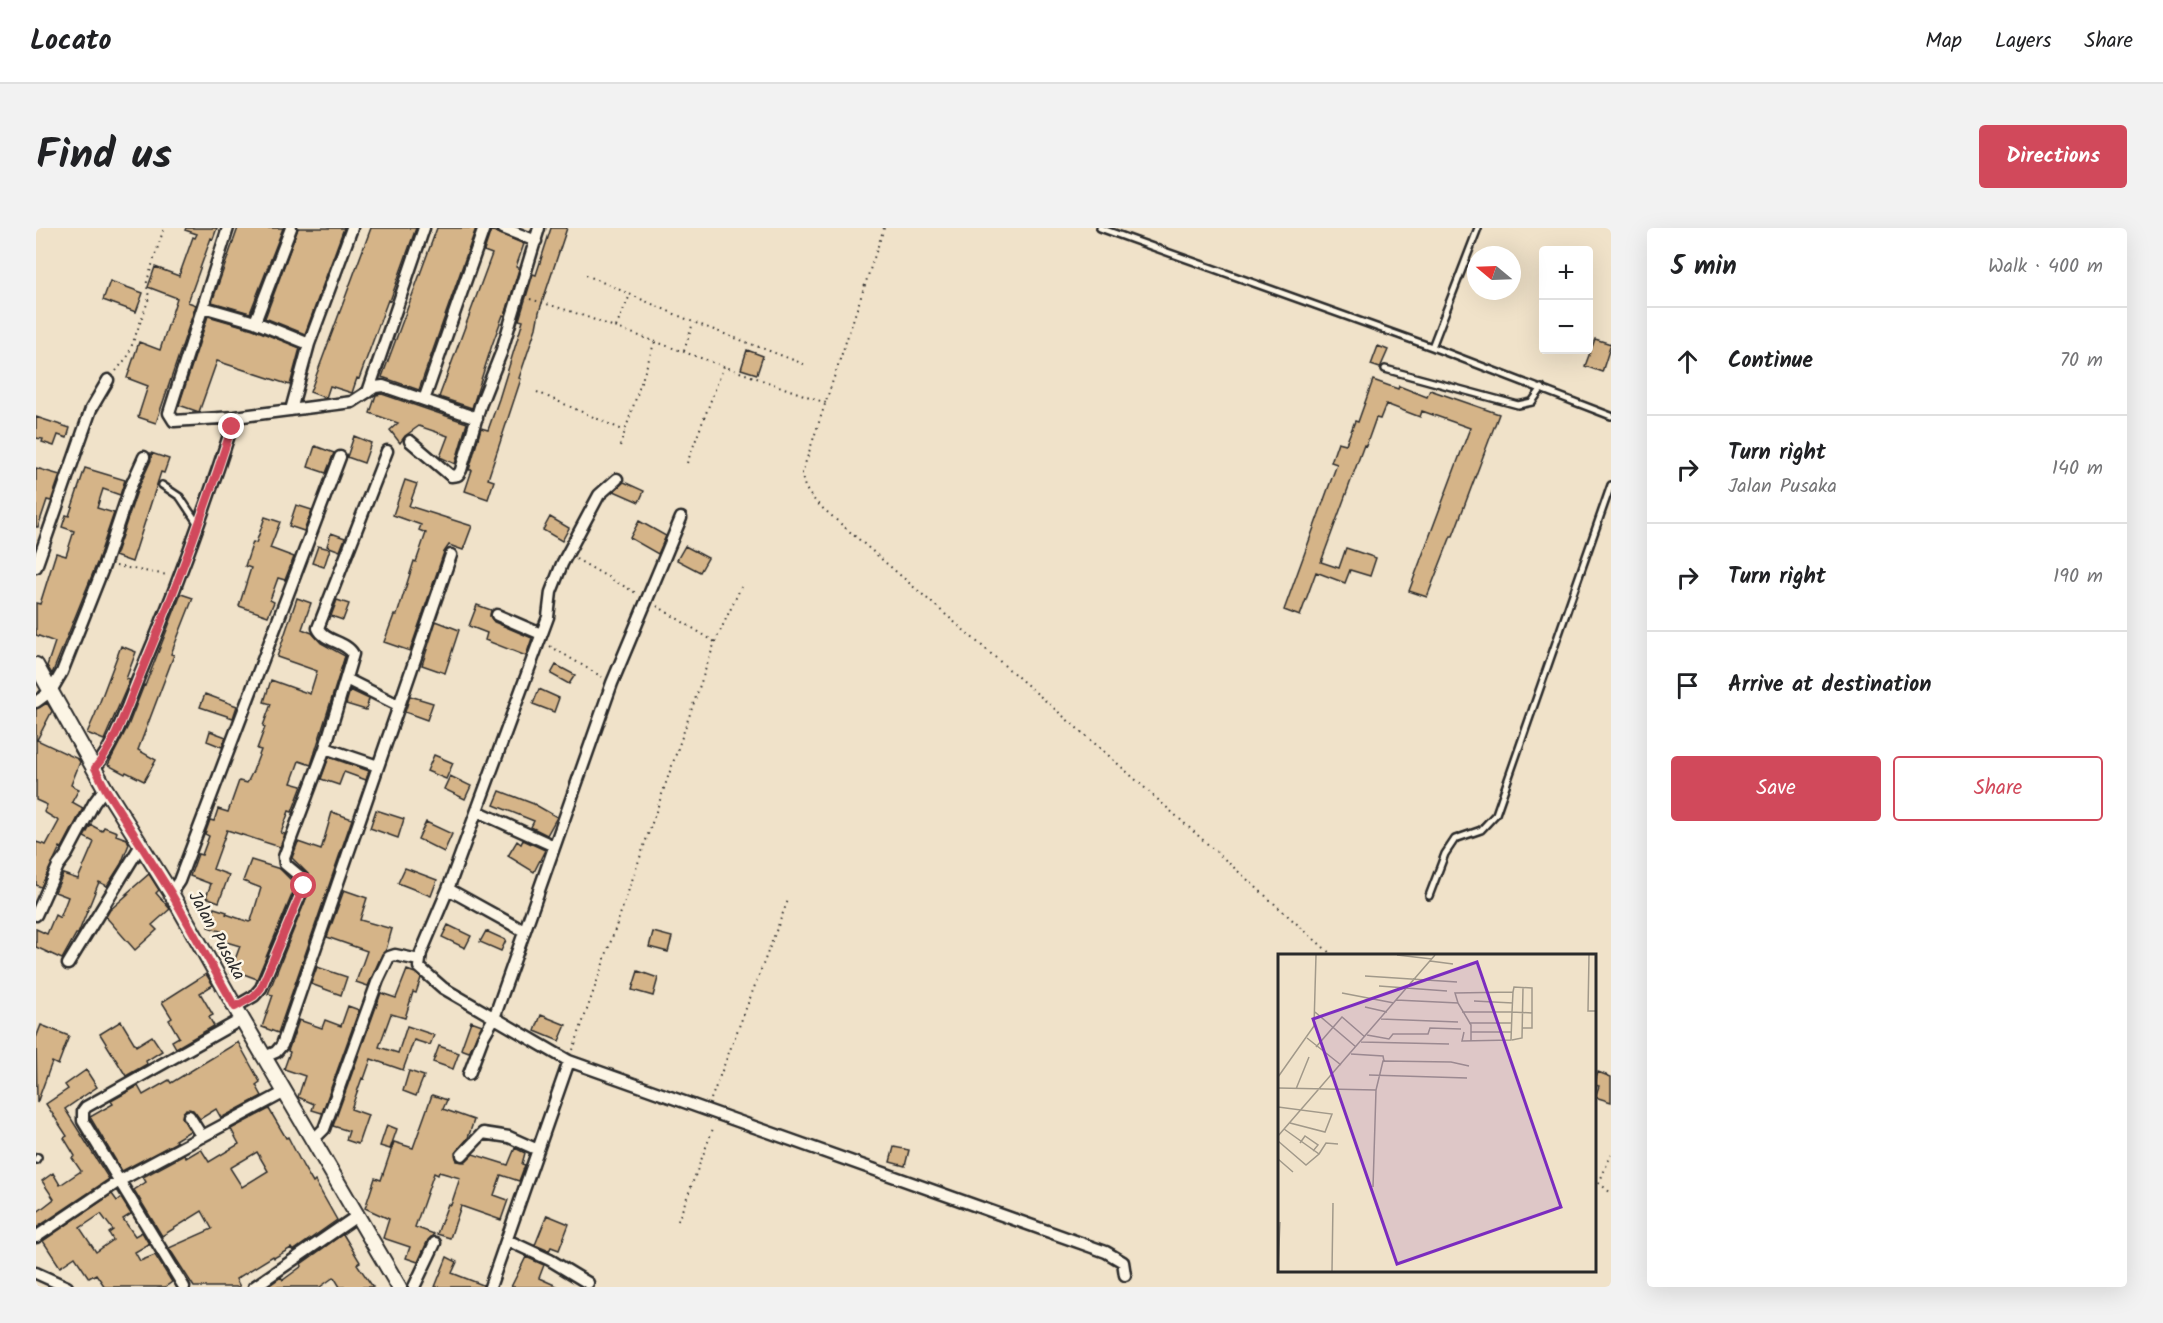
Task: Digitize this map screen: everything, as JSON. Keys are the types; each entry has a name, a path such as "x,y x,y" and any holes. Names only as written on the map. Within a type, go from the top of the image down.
{"street":[{"path":"228,228 170,409 169,416 174,420 234,422 352,402 383,386 477,418"},
{"path":"255,322 291,228"},
{"path":"291,411 309,344 352,228"},
{"path":"368,392 424,228"},
{"path":"424,400 484,228"},
{"path":"503,228 536,241"},
{"path":"410,441 448,474 458,475 501,353 539,228"},
{"path":"203,307 255,322 309,344"},
{"path":"36,567 91,409 108,380"},
{"path":"95,768 104,757 113,739 179,578 234,422"},
{"path":"184,1287 83,1121 83,1112 86,1107 239,1013 261,988 304,886 303,879 285,864 284,857 325,748 353,651 321,634 318,628 387,451"},
{"path":"36,702 51,691 62,672 105,566 130,488 144,457"},
{"path":"171,893 184,869 340,457"},
{"path":"617,479 599,495 562,564 551,592 548,617 448,889 419,960 419,967 443,988 569,1060 1106,1252 1123,1262 1125,1275"},
{"path":"470,1074 483,1037 494,1018 612,683 681,518"},
{"path":"264,1057 276,1052 282,1045 451,555"},
{"path":"497,615 540,637"},
{"name":"Jalan Pusaka","path":"36,665 105,788 171,893 399,1287"},
{"path":"346,679 398,705"},
{"path":"325,748 378,766"},
{"path":"36,915 58,866 105,788"},
{"path":"477,811 554,846"},
{"path":"68,964 141,845"},
{"path":"448,889 524,932"},
{"path":"313,1140 324,1129 378,980 389,957 395,955 419,960"},
{"path":"490,1287 569,1060"},
{"path":"36,1237 119,1181 285,1092"},
{"path":"189,1116 202,1137"},
{"path":"462,1155 483,1133 509,1137 538,1150"},
{"path":"254,1287 357,1216"},
{"path":"507,1240 550,1260 588,1283"},
{"path":"414,1287 435,1244"},
{"path":"36,1273 67,1287"}],"lane":[{"path":"1100,228 1432,347 1611,416"},
{"path":"1432,347 1478,228"},
{"path":"1385,369 1518,405 1532,402 1542,388"},
{"path":"162,485 180,497 198,524"},
{"path":"1429,896 1445,854 1455,839 1480,830 1496,814 1611,485"}],"path":[{"path":"118,368 128,356 150,297 146,289 147,281 164,228"},
{"path":"884,228 802,473 802,484 806,491 819,505 1099,747 1332,954"},
{"path":"586,275 693,322 804,364"},
{"path":"519,295 616,327 826,403"},
{"path":"616,327 630,295"},
{"path":"684,351 693,322"},
{"path":"620,446 655,341"},
{"path":"687,463 724,366"},
{"path":"537,392 625,431"},
{"path":"105,566 137,569 179,578"},
{"path":"569,1060 715,642 741,587"},
{"path":"540,637 612,683"},
{"path":"706,1109 788,900"},
{"path":"678,1221 718,1114"},
{"path":"1599,1183 1611,1155"},
{"path":"1596,1181 1611,1193"}],"building":[{"path":"186,228 217,228 213,239 211,238 188,302 196,305 156,423 138,417 148,386 127,378 139,342 160,350 177,298 148,287 155,267 179,276 193,237 195,238 197,234 185,230"},
{"path":"238,228 283,228 250,313 212,302"},
{"path":"298,228 344,228 305,334 265,318"},
{"path":"371,228 416,228 390,301 388,300 352,393 330,386 326,398 310,392"},
{"path":"437,228 476,228 419,390 382,377"},
{"path":"551,228 567,228 488,479 494,481 488,499 465,491 472,470 469,470 481,428 488,430 499,399 523,321 519,320 533,274 536,275"},
{"path":"491,230 524,244 516,267 519,269 505,316 503,315 492,345 472,408 439,397 492,254 484,251"},
{"path":"110,281 143,293 136,312 103,300"},
{"path":"208,316 253,329 300,348 290,385 217,361 199,412 179,405"},
{"path":"1595,339 1611,344 1602,372 1585,366 1589,354 1593,354"},
{"path":"1378,346 1388,350 1380,368 1371,365"},
{"path":"747,350 763,356 757,374 741,369"},
{"path":"1373,380 1398,389 1399,386 1427,397 1430,390 1499,414 1453,536 1451,536 1427,597 1409,591 1470,428 1422,411 1420,417 1386,404 1380,419 1376,418 1366,446 1364,445 1321,562 1339,568 1346,548 1376,558 1370,576 1350,570 1345,583 1316,572 1300,616 1284,610 1337,464 1331,462 1338,442 1346,444 1355,421 1358,422"},
{"path":"382,394 467,423 455,464 440,457 448,436 419,426 405,436 400,443 390,430 398,423 370,413 376,395"},
{"path":"36,417 70,428 67,438 58,435 54,446 42,442 43,439 36,438"},
{"path":"354,436 371,443 364,463 347,457"},
{"path":"315,446 334,453 326,473 308,467"},
{"path":"151,453 169,459 164,473 161,472 132,562 115,556 137,491 151,460"},
{"path":"36,468 60,475 51,501 47,500 38,527 36,527"},
{"path":"85,468 125,480 120,495 103,489 97,508 114,513 97,563 52,674 47,666 55,642 36,635 36,603 40,604 56,553 66,556 74,531 62,527 66,515 69,516"},
{"path":"405,480 417,484 409,506 472,526 463,550 449,545 444,552 410,651 384,642 394,615 397,615 414,561 416,562 426,533 419,530 421,525 393,515"},
{"path":"624,482 644,491 639,502 614,491"},
{"path":"296,505 312,510 304,531 289,526"},
{"path":"265,517 280,522 270,548 294,557 285,580 278,578 270,600 274,602 268,616 239,606 251,568 245,566"},
{"path":"550,517 569,528 562,541 543,530"},
{"path":"639,521 666,536 658,554 630,538"},
{"path":"331,533 345,538 340,551 327,546"},
{"path":"318,546 330,549 324,567 312,563"},
{"path":"685,546 708,558 700,572 677,560"},
{"path":"181,594 193,598 138,750 156,760 144,781 108,765 128,726"},
{"path":"297,598 311,603 302,629 312,633 321,643 345,656 311,765 299,761 291,783 302,786 281,833 285,834 280,847 227,830 213,869 229,875 219,902 206,897 211,884 190,876 198,854 202,855 209,836 205,834 210,820 214,821 218,809 228,812 239,781 247,783 253,771 261,750 257,749 271,704 264,702 271,680 310,694 317,671 277,657"},
{"path":"337,600 349,604 343,620 331,616"},
{"path":"477,605 491,610 490,616 494,622 532,638 526,656 485,640 487,633 469,626"},
{"path":"436,621 459,630 445,673 422,665"},
{"path":"121,646 136,652 126,679 130,680 104,740 87,733"},
{"path":"556,665 575,675 569,684 551,674"},
{"path":"539,689 559,698 554,712 533,704"},
{"path":"350,690 369,699 366,710 346,704"},
{"path":"205,694 237,706 233,718 200,707"},
{"path":"410,696 433,703 427,720 405,712"},
{"path":"47,703 52,711 37,740 78,759 80,762 71,785 79,789 72,802 83,808 62,848 60,847 41,887 36,885 36,842 46,845 59,821 44,812 47,805 36,800 36,709"},
{"path":"210,731 226,737 222,747 207,741"},
{"path":"434,755 453,763 446,779 427,771"},
{"path":"329,757 369,771 366,780 344,772 339,785 321,779"},
{"path":"450,776 471,786 465,799 444,789"},
{"path":"500,791 534,804 557,817 547,835 531,827 534,821 494,805"},
{"path":"376,810 404,819 398,838 370,828"},
{"path":"332,812 352,819 278,1033 262,1027 273,995 268,994 311,886 308,874 292,858 298,842 321,850"},
{"path":"426,822 452,834 444,852 418,839"},
{"path":"91,825 102,831 104,827 117,832 116,835 127,839 129,844 121,864 107,886 99,882 78,934 62,959 36,947 36,929 47,934 55,915 60,918 68,897 55,892 63,874 78,879 94,842 84,837"},
{"path":"523,840 545,850 534,872 508,856 517,841 521,844"},
{"path":"251,860 280,869 296,885 257,979 241,973 240,976 230,973 240,946 223,941 226,933 208,927 214,908 251,921 261,888 243,881"},
{"path":"405,868 437,880 431,896 398,883"},
{"path":"149,874 159,890 156,893 170,909 152,925 157,930 135,950 106,917 110,910 128,894 126,894"},
{"path":"344,890 367,898 360,920 392,929 386,950 368,986 356,982 367,951 327,937"},
{"path":"448,925 471,936 465,948 442,937"},
{"path":"486,931 506,940 501,951 480,942"},
{"path":"653,932 672,937 668,952 649,947"},
{"path":"317,967 347,977 341,995 311,984"},
{"path":"407,970 421,978 416,993 413,992 405,1018 391,1014 379,1047 398,1053 407,1026 434,1035 430,1045 414,1040 403,1070 371,1059 351,1109 368,1115 358,1144 346,1140 349,1131 333,1126 381,993 396,998"},
{"path":"638,971 658,978 653,996 632,990"},
{"path":"206,974 213,985 200,993 213,1015 209,1017 214,1026 176,1048 172,1041 179,1037 169,1020 172,1018 162,1002"},
{"path":"348,1006 359,1010 322,1113 312,1110 314,1104 298,1097 305,1076 284,1069 290,1052 288,1051 299,1020 322,1028 325,1020 341,1026"},
{"path":"541,1015 566,1025 559,1041 535,1031"},
{"path":"121,1021 136,1046 152,1036 162,1051 146,1061 147,1064 126,1076 100,1034"},
{"path":"471,1021 482,1025 469,1052 461,1049"},
{"path":"41,1025 69,1036 58,1065 52,1062 37,1103 36,1038"},
{"path":"238,1042 260,1082 256,1085 262,1096 221,1118 216,1109 200,1119 193,1110 186,1109 182,1117 190,1131 175,1140 177,1142 122,1171 90,1117 113,1104 111,1101 138,1086 143,1095 169,1080 171,1083"},
{"path":"439,1046 459,1053 453,1069 433,1062"},
{"path":"86,1070 97,1087 65,1109 109,1179 36,1228 36,1213 54,1199 42,1181 53,1173 60,1185 81,1171 72,1158 75,1156 64,1138 67,1136 46,1104 68,1089 65,1085"},
{"path":"409,1071 424,1076 416,1096 403,1091"},
{"path":"1598,1072 1611,1077 1611,1102 1596,1097 1599,1086 1596,1085"},
{"path":"432,1095 447,1100 443,1109 474,1120 468,1138 455,1153 457,1161 465,1162 473,1154 508,1165 515,1148 525,1153 522,1164 525,1165 519,1181 501,1175 494,1195 508,1200 501,1220 461,1206 450,1238 437,1234 448,1204 451,1205 460,1178 439,1172 438,1175 434,1173 415,1227 434,1234 428,1240 418,1262 406,1258 410,1247 383,1238 389,1219 365,1208 375,1178 381,1180 394,1142 413,1148"},
{"path":"269,1109 337,1220 293,1251 291,1248 274,1258 273,1256 236,1279 240,1287 194,1287 169,1248 212,1229 202,1211 162,1236 134,1190 146,1182 143,1177 184,1155 186,1158 201,1149 209,1162 239,1144 231,1129","holes":["257,1152 268,1171 242,1187 230,1168"]},
{"path":"387,1125 397,1129 390,1149 380,1146"},
{"path":"894,1147 909,1150 905,1166 890,1162"},
{"path":"112,1194 117,1201 121,1198 131,1214 123,1219 135,1236 142,1232 149,1244 135,1252 140,1261 155,1255 172,1282 165,1287 105,1287 96,1274 89,1278 75,1257 60,1267 43,1241","holes":["101,1214 113,1230 109,1233 113,1240 96,1252 80,1228"]},
{"path":"547,1215 569,1224 559,1250 551,1247 549,1251 535,1245"},
{"path":"343,1234 360,1262 357,1264 373,1287 340,1287 334,1277 320,1287 267,1287 281,1277 283,1280"},
{"path":"447,1257 457,1262 452,1273 483,1285 483,1287 435,1287"},
{"path":"526,1257 544,1265 539,1278 559,1287 511,1287"}],"route":[{"path":"232,427 179,578 148,656 109,748 95,768 105,788 171,893 235,1007 254,996 261,988 304,886"}]}
